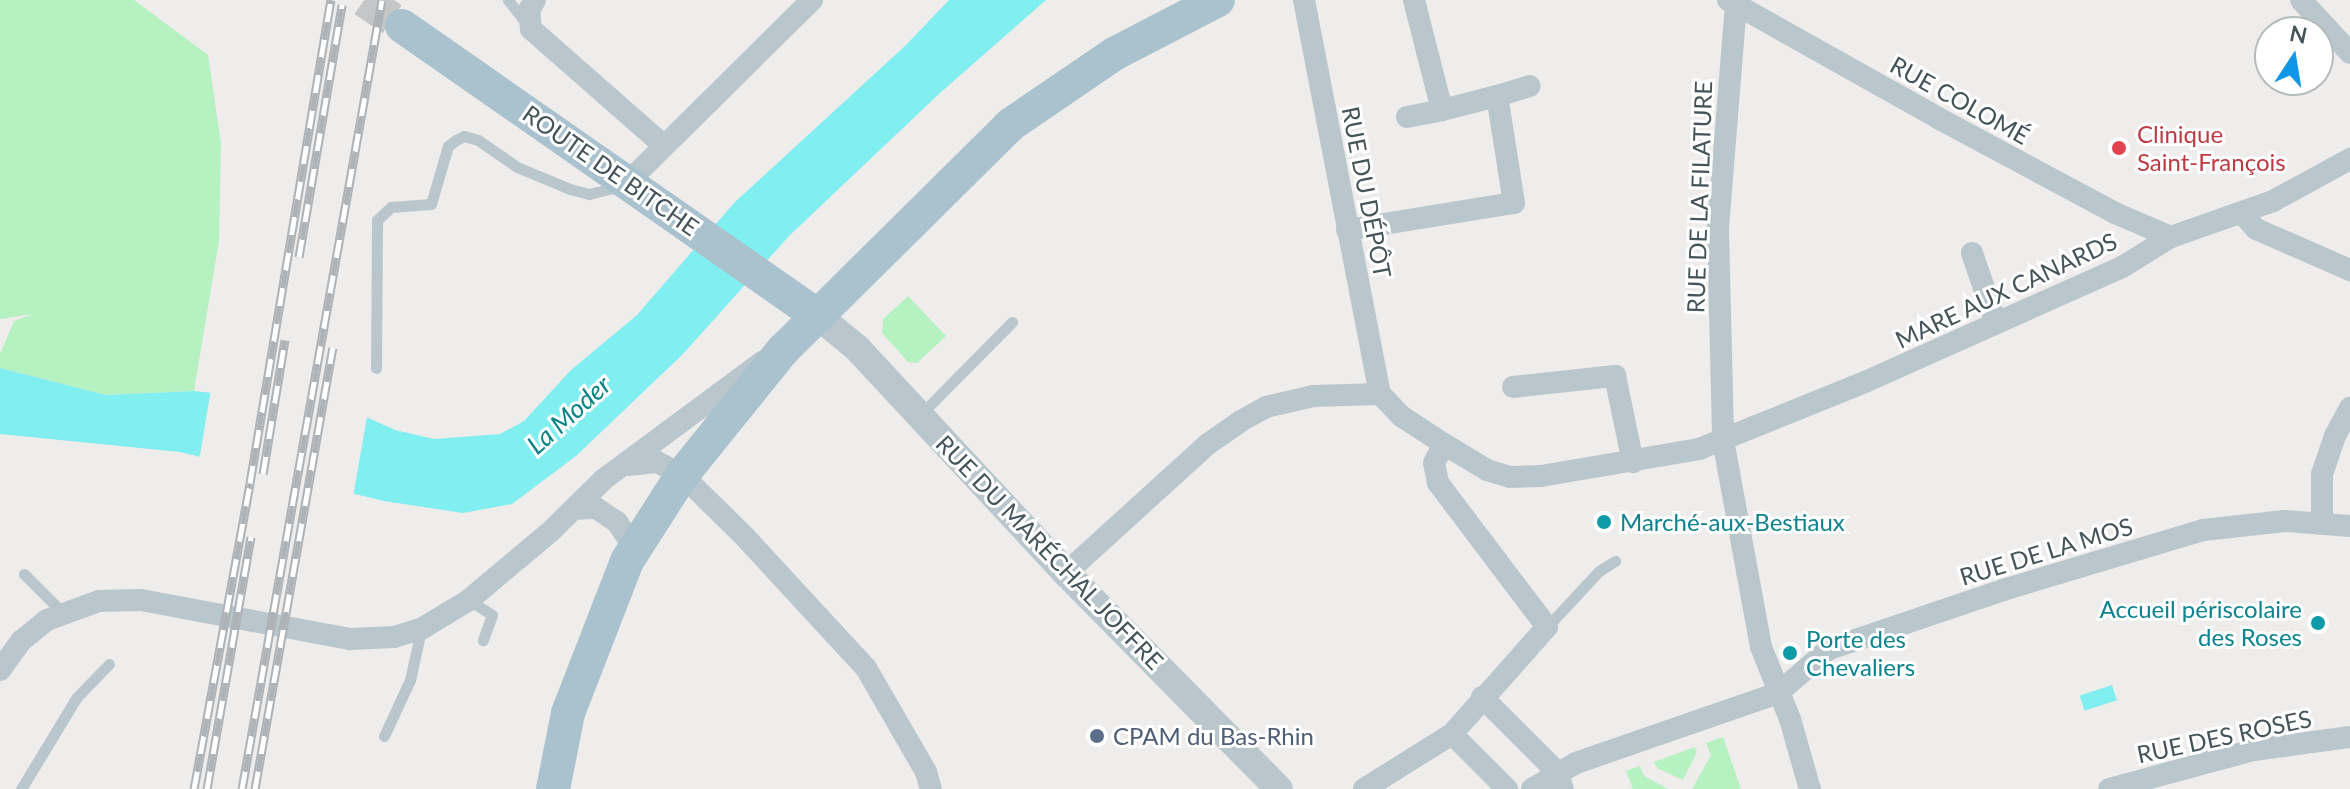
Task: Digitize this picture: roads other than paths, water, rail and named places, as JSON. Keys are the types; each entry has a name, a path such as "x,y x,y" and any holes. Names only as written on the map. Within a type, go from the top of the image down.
{"main road":[{"path":"553,789 568,713 627,561 682,475 783,350 1010,125 1114,54 1218,0"},
{"name":"ROUTE DE BITCHE","path":"402,26 818,316"}],"street":[{"path":"535,0 529,10 531,29 664,146"},
{"path":"628,182 812,0"},
{"name":"RUE DU DÉPÔT","path":"1304,0 1380,394"},
{"path":"1414,0 1442,110"},
{"path":"2301,0 2350,53"},
{"name":"RUE COLOMÉ","path":"1732,2 2047,177 2115,213 2171,237"},
{"name":"RUE DE LA FILATURE","path":"1732,2 1718,230 1723,440 1761,647 1790,719 1810,789"},
{"path":"1407,117 1529,86"},
{"path":"1347,230 1514,203 1497,96"},
{"name":"MARE AUX CANARDS","path":"1380,394 1401,416 1444,444 1492,472 1514,477 1541,476 1676,455 1835,396 2122,267 2171,237 2273,201 2350,159"},
{"path":"2242,213 2256,229 2350,270"},
{"path":"1972,253 1996,323"},
{"name":"RUE DU MARÉCHAL JOFFRE","path":"818,316 855,346 1268,784"},
{"path":"0,670 33,629 82,604 117,599 350,639 394,637 421,629 469,600 604,479 739,377 783,350"},
{"path":"1513,387 1615,376 1633,462"},
{"path":"1066,573 1208,444 1241,421 1266,407 1314,396 1351,392 1380,394"},
{"path":"2322,524 2322,474 2335,436 2350,408"},
{"path":"1364,789 1452,734 1547,627 1441,488 1434,468 1444,444"},
{"path":"626,465 657,462 682,475 866,668 926,772 931,789"},
{"path":"574,509 596,508 617,522 630,541 627,561"},
{"name":"RUE DE LA MOS","path":"1778,693 1829,649 2003,590 2203,530 2285,521 2350,526"},
{"path":"1532,789 1560,781 1778,693"},
{"path":"1482,697 1560,781"},
{"path":"1452,734 1507,789"},
{"name":"RUE DES ROSES","path":"2109,789 2152,782 2254,750 2350,737"}],"lane":[{"path":"508,0 531,29"},
{"path":"376,368 377,220 391,207 431,204 448,146 456,140 464,136 478,140 517,167 589,194 604,192 628,182"},
{"path":"920,415 1012,322"},
{"path":"1547,627 1599,571 1615,561"},
{"path":"24,574 62,612"},
{"path":"469,600 492,615 483,640"},
{"path":"384,736 410,680 421,629"},
{"path":"21,789 77,697 109,664"}],"water":[{"name":"La Moder","path":"949,0 1046,0 940,93 789,236 683,354 576,456 512,504 463,513 384,501 180,452 0,434 0,368 106,395 194,391 344,407 395,430 434,439 500,434 524,421 571,370 637,315 734,203 906,45"},
{"path":"2112,685 2117,700 2085,711 2080,696"}],"tunnel":[{"path":"364,0 402,26"}],"railway":[{"path":"194,789 250,483 331,0"},
{"path":"242,789 382,0"},
{"path":"299,257 342,5"},
{"path":"263,474 285,340"},
{"path":"255,789 333,348"},
{"path":"207,789 251,537"}],"place":[{"name":"Clinique Saint-François","path":"2119,148"},
{"name":"Marché-aux-Bestiaux","path":"1604,522"},
{"name":"Accueil périscolaire des Roses","path":"2318,623"},
{"name":"Porte des Chevaliers","path":"1790,653"},
{"name":"CPAM du Bas-Rhin","path":"1097,736"}]}
